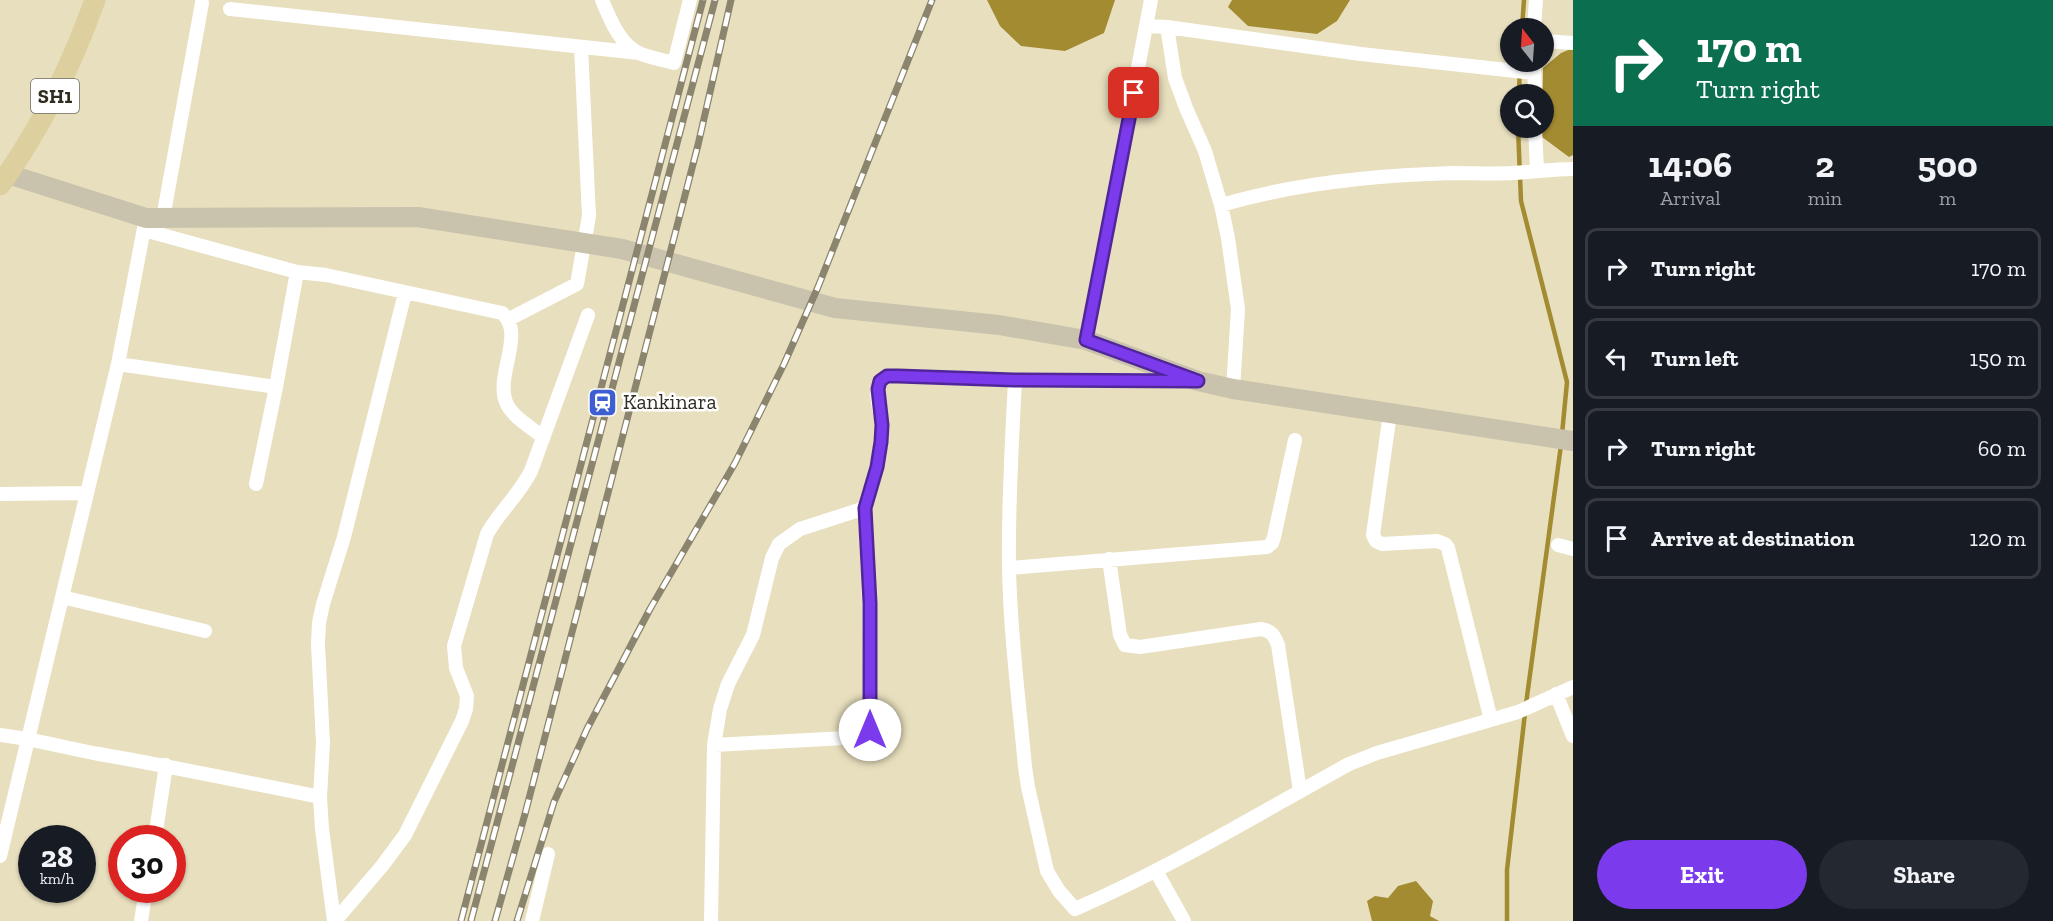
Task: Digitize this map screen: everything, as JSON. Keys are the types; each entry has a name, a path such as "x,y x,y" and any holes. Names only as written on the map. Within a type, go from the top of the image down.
{"main road":[{"name":"SH1","path":"4,179 45,117 79,46 95,0"},
{"path":"4,179 151,222 418,217 622,249 835,308 999,325 1086,340 1198,381 1233,389 1567,440"}],"street":[{"path":"602,0 613,26 639,53"},
{"path":"230,9 639,53 674,63 690,0"},
{"path":"1086,340 1151,0"},
{"path":"1535,18 1536,0"},
{"path":"1,848 118,364 202,3"},
{"path":"1147,26 1361,54 1500,69"},
{"path":"1167,27 1175,78 1205,151 1228,238 1238,309 1233,389"},
{"path":"1554,42 1573,43"},
{"path":"509,319 577,284 589,216 581,47"},
{"path":"1527,172 1533,138"},
{"path":"1221,205 1293,189 1352,180 1455,173 1573,169"},
{"path":"151,222 297,272 326,275 502,313 509,319 512,330 503,386 506,404 543,437"},
{"path":"256,484 297,272"},
{"path":"335,921 322,829 320,797 323,742 319,623 405,293"},
{"path":"335,921 405,835 462,721 467,696 454,658 457,633 487,534 525,483 588,315"},
{"path":"118,364 276,387"},
{"path":"714,745 863,737 870,730 870,603 865,508 877,467 881,442 882,425 878,389 880,381 887,376 898,376 1014,380 1198,381"},
{"path":"1014,380 1009,568 1013,644 1028,787 1047,871 1076,915 1349,764 1377,753 1518,712 1573,687"},
{"path":"1390,413 1373,535 1376,541 1382,544 1437,542 1448,548 1491,720"},
{"path":"1009,568 1267,547 1274,537 1294,441"},
{"path":"0,494 87,493"},
{"path":"711,921 714,745 720,709 728,684 753,634 772,558 779,544 800,529 865,508"},
{"path":"1558,545 1573,549"},
{"path":"1109,559 1120,635 1125,645 1140,647 1261,629 1268,630 1274,635 1278,645 1300,791"},
{"path":"62,597 205,631"},
{"path":"1556,694 1573,736"},
{"path":"0,735 27,738 320,797"},
{"path":"156,825 166,765"},
{"path":"532,921 548,854"},
{"path":"1156,871 1184,921"},
{"path":"141,921 144,903"}],"shaded area":[{"path":"987,0 1115,0 1104,33 1065,51 1021,46 1000,26"},
{"path":"1232,0 1350,0 1337,21 1317,34 1248,26 1228,7"},
{"path":"1573,48 1573,155 1569,157 1543,138 1554,138 1554,84 1543,84 1543,72 1554,72 1554,59"},
{"path":"1416,881 1433,901 1430,916 1439,921 1372,921 1367,901 1375,896 1388,898 1398,886"}],"waterway":[{"path":"1523,18 1524,0"},
{"path":"1519,84 1520,72"},
{"path":"1518,138 1521,201 1567,382 1562,434"},
{"path":"1526,704 1561,445"},
{"path":"1507,921 1507,870 1525,713"}],"railway":[{"path":"461,921 703,0"},
{"path":"471,921 715,0"},
{"path":"495,921 525,814 698,145 731,0"},
{"path":"517,921 554,802 587,729 650,609 735,463 784,364 818,287 932,0"}],"place":[{"name":"Kankinara","path":"602,402"}],"route":[{"path":"870,730 870,603 865,508 877,467 881,442 882,425 878,389 880,381 887,376 1014,380 1198,381 1086,340 1134,93"}]}
